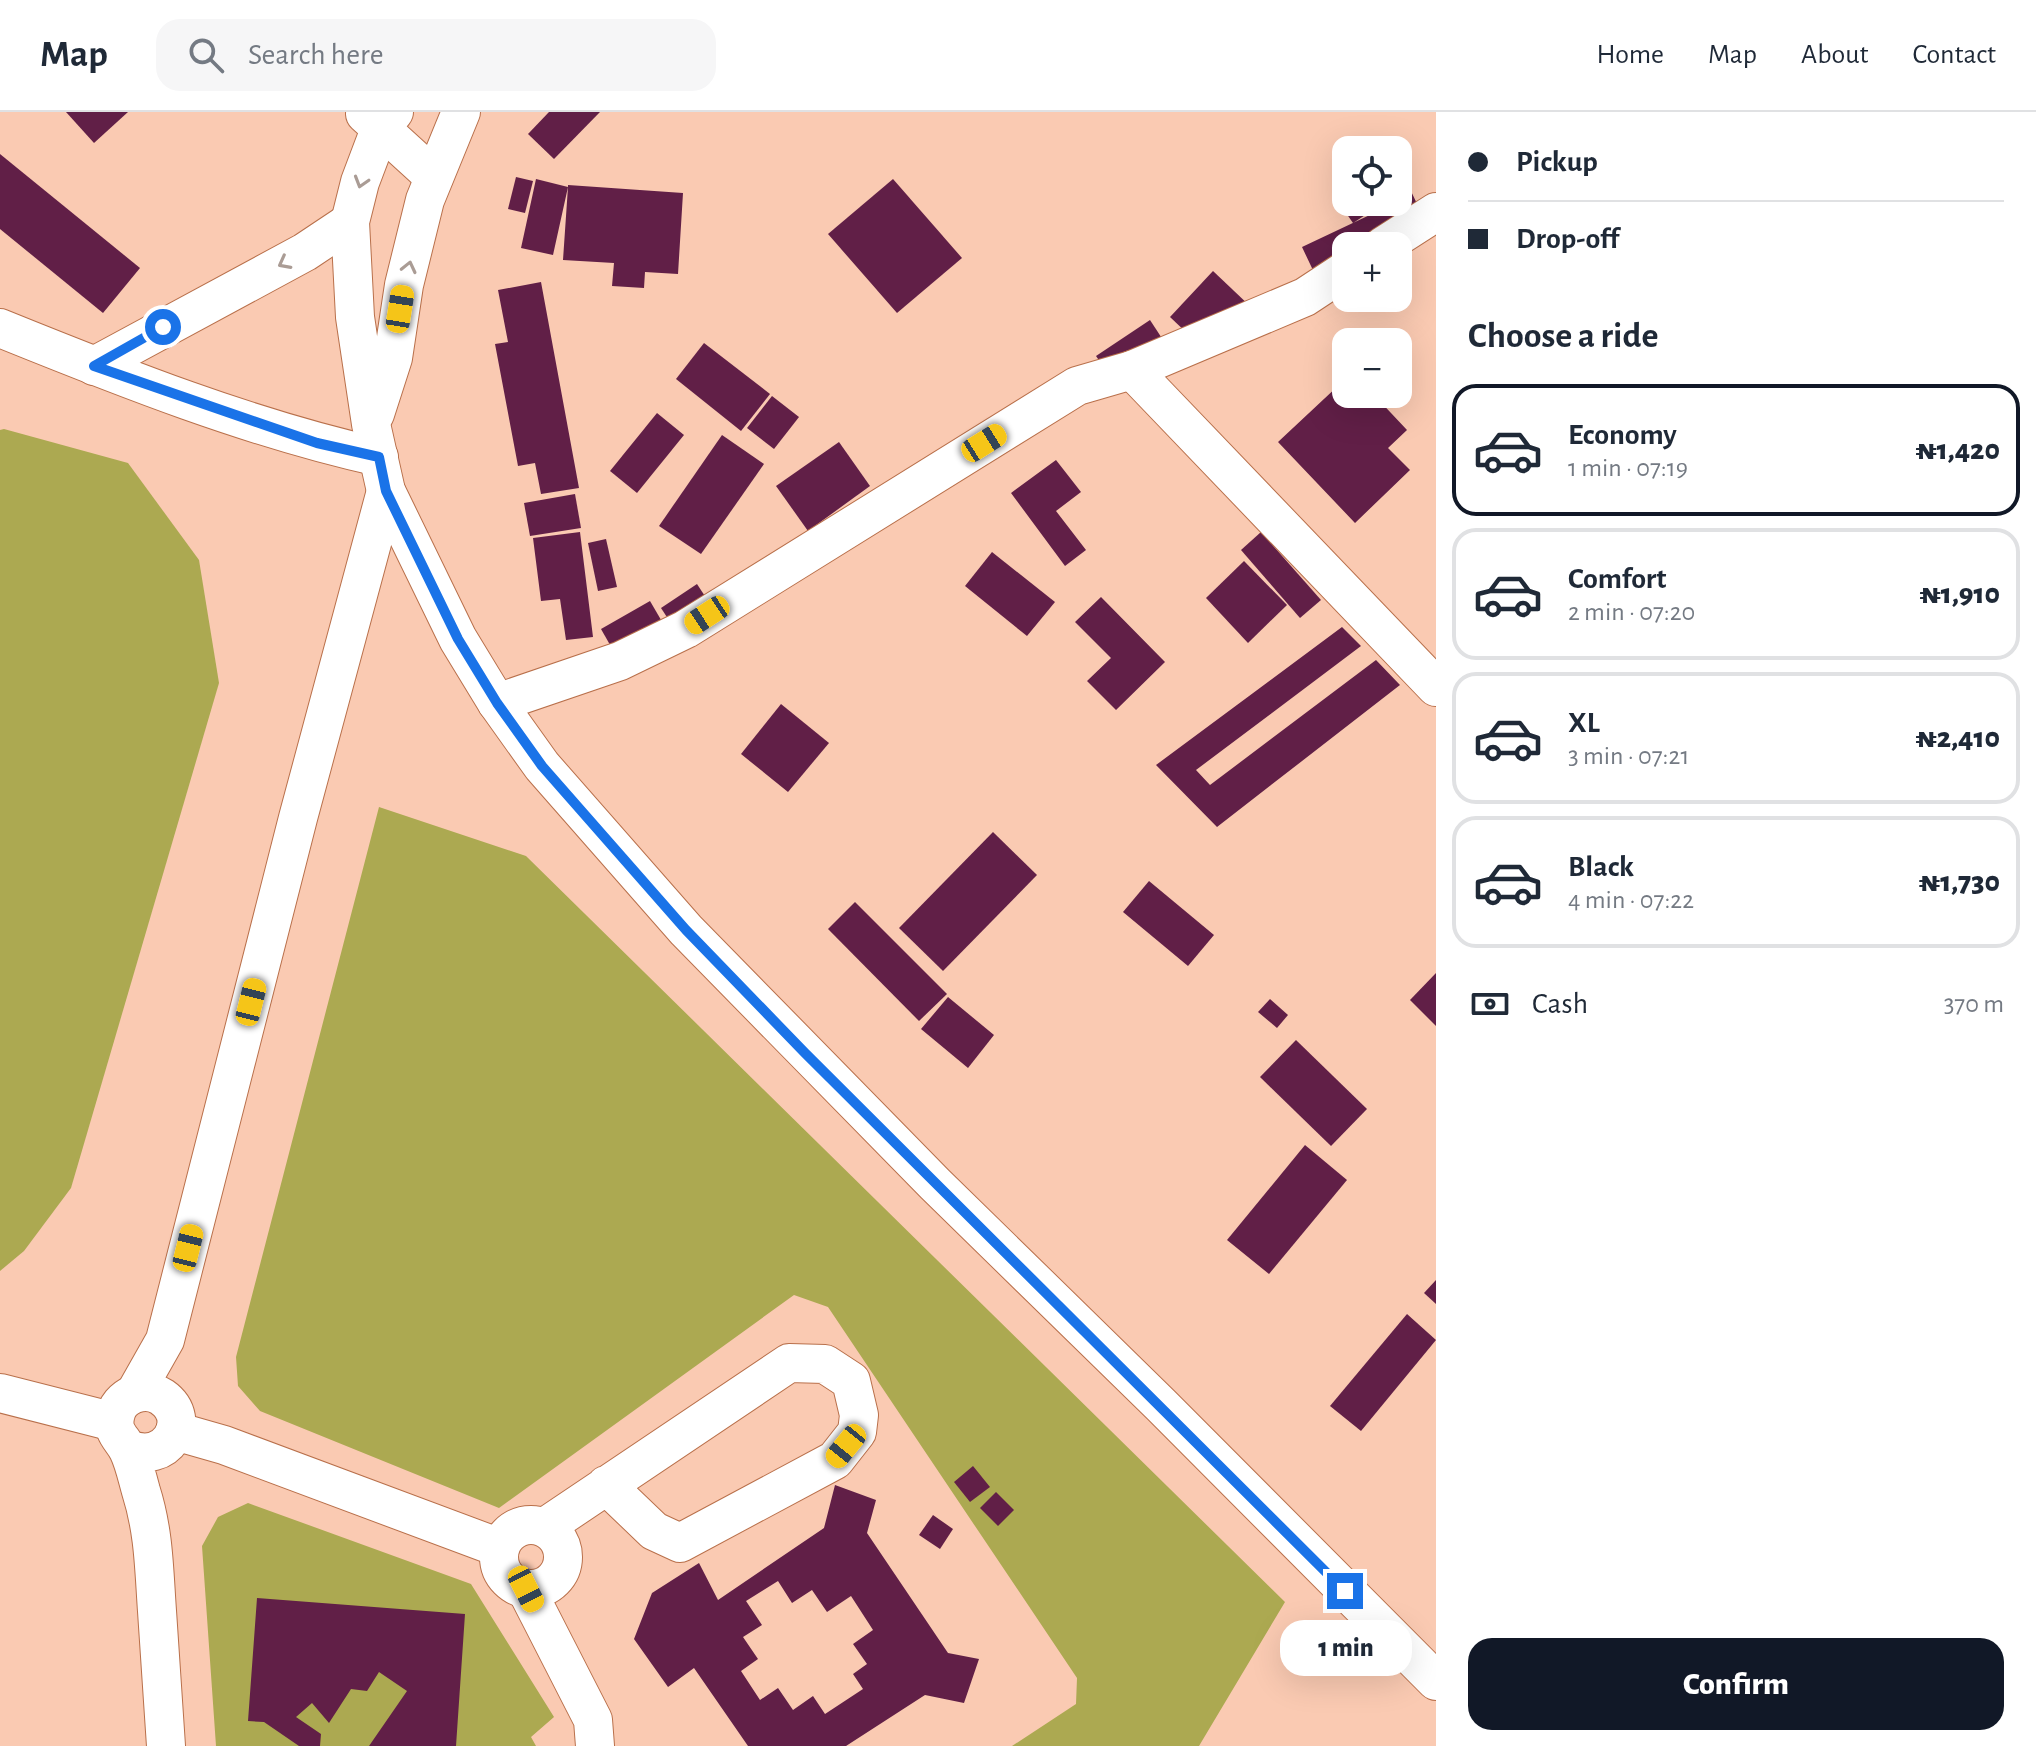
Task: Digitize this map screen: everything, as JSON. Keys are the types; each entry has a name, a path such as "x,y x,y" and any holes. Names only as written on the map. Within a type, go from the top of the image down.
{"street":[{"path":"166,1746 151,1523 125,1421 165,1340 298,818 379,457 404,285 425,200 461,112"},
{"path":"379,118 434,177"},
{"path":"379,118 350,222 355,317 379,457 458,639 497,703 542,766 686,930 935,1184 1436,1681"},
{"path":"1405,232 1436,212"},
{"path":"94,366 305,252 350,222"},
{"path":"497,703 620,661 686,629 1077,386 1132,370 1305,297 1332,279"},
{"path":"0,328 94,366 317,443 379,457"},
{"path":"1132,370 1436,687"},
{"path":"151,1523 172,1426 165,1340"},
{"path":"545,1527 606,1485 789,1363 825,1364 851,1381 859,1415 857,1432 835,1460 680,1543 654,1531 606,1485"},
{"path":"149,1392 161,1396 172,1426 162,1449 138,1453 125,1421 149,1392"},
{"path":"0,1393 125,1421"},
{"path":"172,1426 500,1548"},
{"path":"517,1527 545,1527 557,1537 564,1552 562,1567 554,1580 541,1588 526,1589 513,1584 503,1574 499,1561 500,1548 506,1536 517,1527"},
{"path":"526,1589 593,1720 595,1746"}],"shaded area":[{"path":"0,430 128,463 199,560 219,683 71,1188 24,1251 0,1271"},
{"path":"379,807 526,856 1285,1602 1199,1746 1012,1746 1076,1704 1077,1678 828,1307 794,1295 499,1508 260,1411 238,1386 236,1357"},
{"path":"248,1503 471,1584 554,1717 531,1737 536,1746 216,1746 202,1546 218,1517"}],"building":[{"path":"66,112 128,112 94,143"},
{"path":"549,112 600,112 554,159 528,134"},
{"path":"0,154 140,268 103,313 0,229"},
{"path":"516,177 533,181 525,213 508,209"},
{"path":"536,179 568,187 553,255 521,248"},
{"path":"893,179 962,258 897,313 828,234"},
{"path":"568,185 683,193 678,274 645,272 644,288 612,286 614,263 563,260"},
{"path":"1412,193 1431,233 1412,240 1412,232 1334,232 1368,216 1412,216"},
{"path":"1348,216 1364,216 1353,223"},
{"path":"1332,233 1332,279 1320,285 1302,247"},
{"path":"1213,271 1252,308 1208,353 1170,317"},
{"path":"541,282 579,488 541,494 535,463 518,466 495,344 508,342 498,290"},
{"path":"1150,320 1167,346 1114,382 1096,356"},
{"path":"704,343 770,394 741,431 676,379"},
{"path":"1332,391 1332,408 1386,408 1407,430 1388,448 1410,470 1355,523 1278,442"},
{"path":"772,396 799,417 774,449 747,428"},
{"path":"657,413 684,435 637,493 610,471"},
{"path":"722,435 764,464 701,554 659,526"},
{"path":"839,442 870,486 808,531 776,486"},
{"path":"1056,460 1081,492 1056,511 1086,550 1065,566 1011,493"},
{"path":"575,494 581,528 530,536 524,503"},
{"path":"580,532 593,637 566,640 560,599 541,601 533,538"},
{"path":"1261,532 1321,600 1300,618 1241,550"},
{"path":"606,539 617,587 598,591 588,543"},
{"path":"992,552 1055,602 1027,636 965,586"},
{"path":"1244,561 1287,605 1248,643 1206,598"},
{"path":"697,584 714,610 678,634 661,608"},
{"path":"1101,597 1165,662 1116,710 1087,681 1111,658 1075,622"},
{"path":"650,601 671,637 622,666 601,629"},
{"path":"1342,627 1361,646 1196,770 1210,785 1376,660 1400,685 1217,827 1156,765"},
{"path":"781,704 829,743 788,792 741,754"},
{"path":"993,832 1037,875 943,971 899,928"},
{"path":"1149,881 1214,935 1188,966 1123,912"},
{"path":"855,902 947,994 919,1021 828,929"},
{"path":"1436,973 1436,1026 1410,1000"},
{"path":"948,997 994,1035 968,1068 921,1029"},
{"path":"1270,999 1288,1015 1277,1028 1258,1012"},
{"path":"1296,1040 1367,1109 1331,1146 1260,1077"},
{"path":"1305,1145 1347,1180 1269,1274 1227,1240"},
{"path":"1436,1280 1436,1304 1424,1293"},
{"path":"1407,1314 1436,1340 1361,1431 1330,1406"},
{"path":"973,1466 990,1487 970,1502 954,1482"},
{"path":"835,1485 876,1500 867,1533 948,1653 979,1659 964,1703 925,1695 846,1746 748,1746 694,1668 668,1687 634,1639 652,1593 699,1563 718,1600 824,1528","holes":["778,1581 792,1603 812,1590 827,1612 851,1596 873,1630 853,1644 867,1664 853,1674 863,1689 825,1714 813,1696 793,1710 778,1688 760,1700 741,1671 758,1659 743,1637 762,1625 746,1601"]},
{"path":"996,1492 1014,1510 998,1526 980,1508"},
{"path":"933,1515 953,1529 940,1549 919,1535"},
{"path":"257,1598 465,1614 456,1746 369,1746 407,1691 379,1672 367,1691 351,1689 329,1723 312,1703 296,1717 321,1734 320,1746 299,1746 264,1722 248,1721"}],"route":[{"path":"163,327 94,366 317,443 379,457 386,491 458,639 497,703 542,766 686,930 805,1053 1345,1591"}]}
